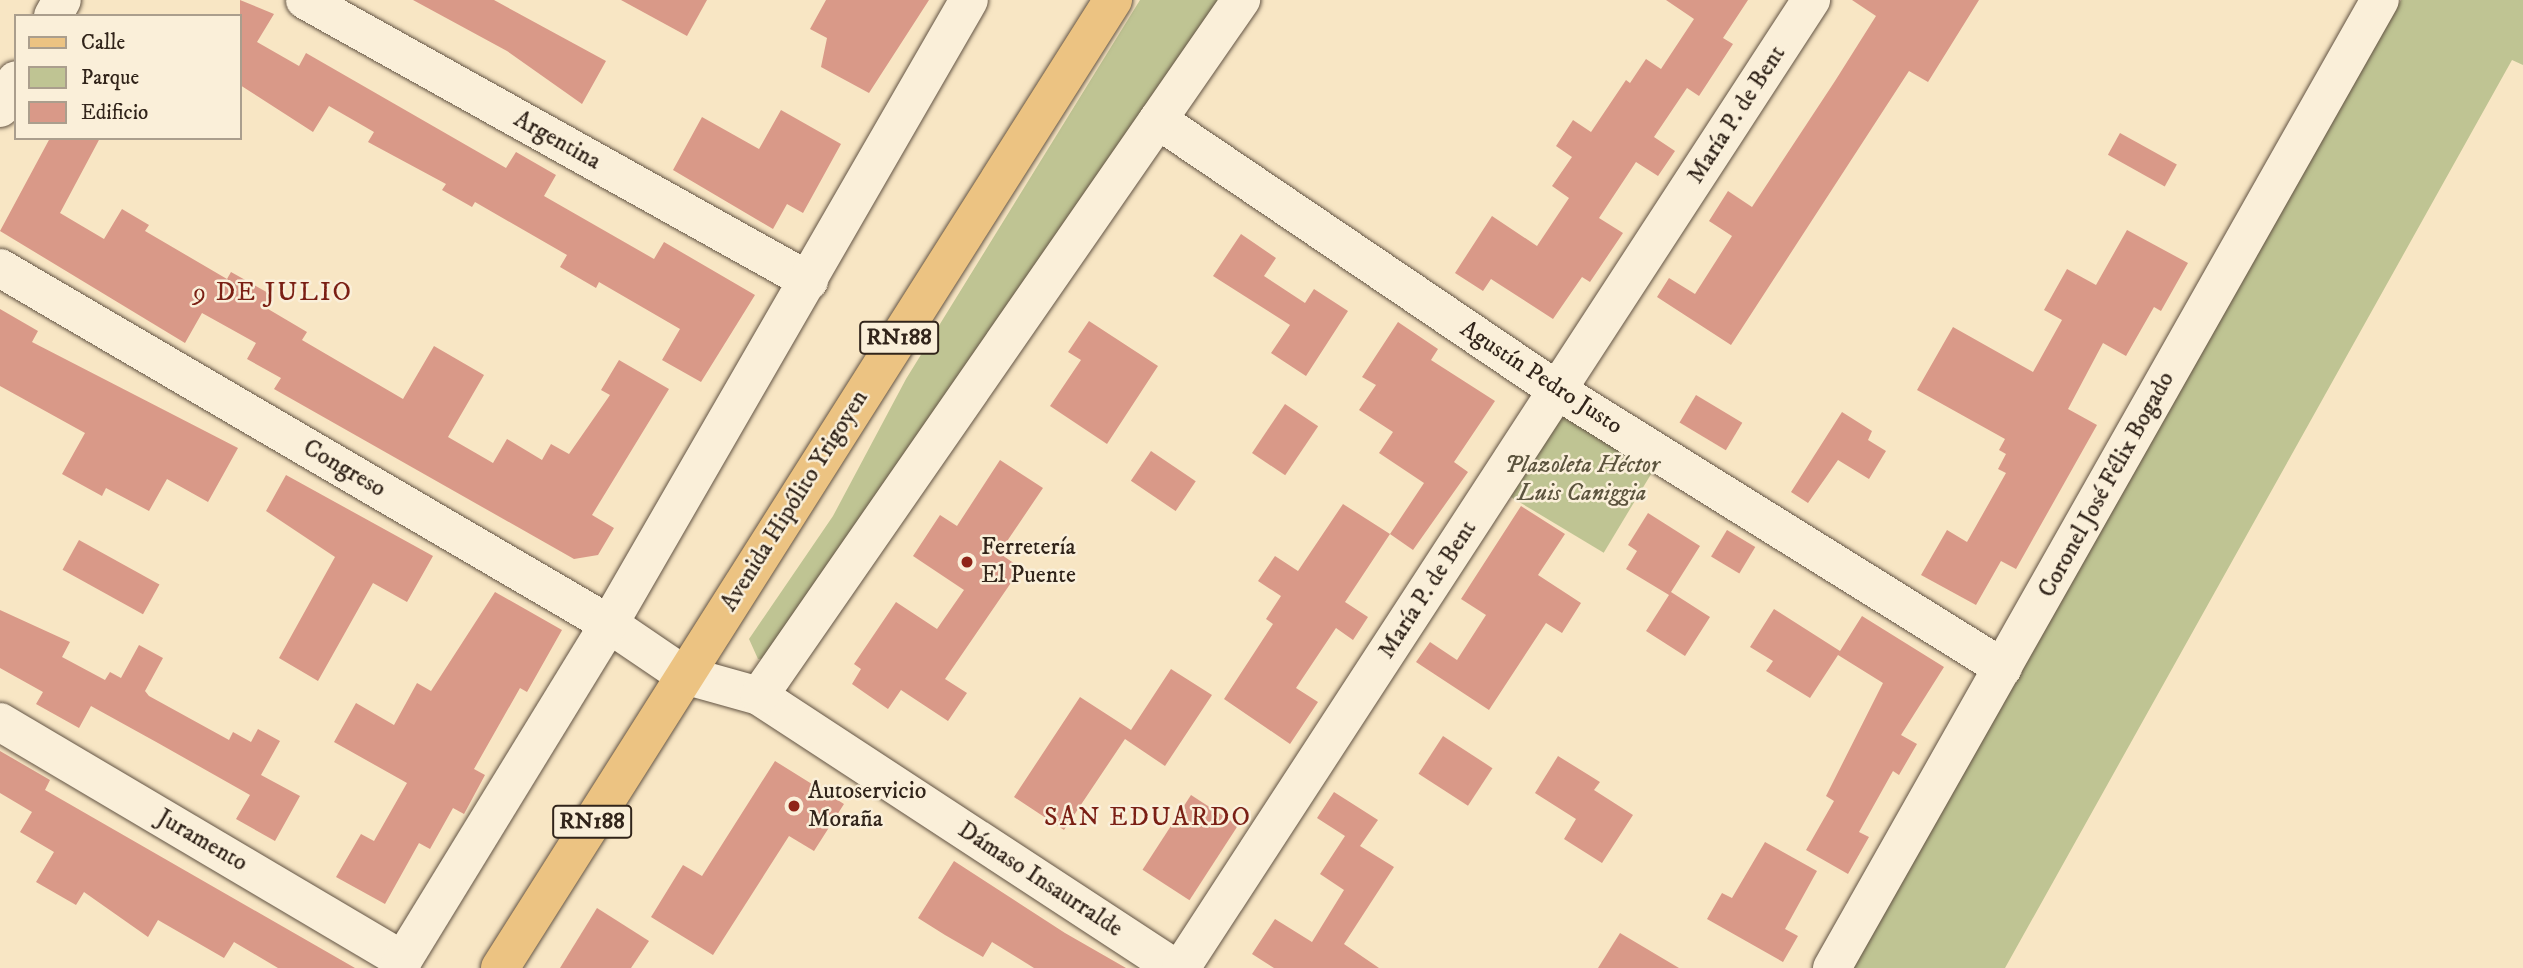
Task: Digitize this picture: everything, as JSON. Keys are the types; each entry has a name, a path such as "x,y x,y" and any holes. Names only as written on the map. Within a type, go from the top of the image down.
{"main road":[{"name":"Avenida Hipólito Yrigoyen","path":"500,968 1113,0"}],"street":[{"name":"Argentina","path":"305,0 809,281"},
{"path":"401,964 609,624 970,0"},
{"path":"759,695 1241,0"},
{"name":"María P. de Bent","path":"1181,968 1811,0"},
{"name":"Coronel José Félix Bogado","path":"1832,968 2379,0"},
{"path":"0,108 14,84"},
{"name":"Agustín Pedro Justo","path":"1158,120 1558,391 2003,668"},
{"name":"Congreso","path":"0,268 609,624 684,675"},
{"name":"Dámaso Insaurralde","path":"684,675 759,695 1175,968"},
{"name":"Juramento","path":"0,722 401,964"}],"green space":[{"path":"1140,0 1222,0 774,657 758,659 749,639 833,516 906,379"},
{"path":"2401,0 2523,0 2523,65 2512,60 2005,968 1853,968"},
{"name":"Plazoleta Héctor Luis Caniggia","path":"1563,407 1657,464 1604,553 1509,496"}],"building":[{"path":"240,0 274,14 257,42 299,66 306,53 506,168 516,152 556,175 544,196 654,259 664,242 755,295 701,382 662,360 680,329 599,282 596,288 560,267 567,255 475,202 472,207 442,190 446,184 368,142 374,132 329,106 313,132 242,86"},
{"path":"413,0 494,0 606,61 582,104 507,51"},
{"path":"621,0 707,0 687,36"},
{"path":"826,0 929,0 869,93 821,67 827,38 810,29"},
{"path":"1666,0 1748,0 1723,38 1733,44 1699,96 1687,88 1654,137 1675,151 1658,176 1636,162 1599,218 1623,233 1590,282 1582,277 1553,319 1491,279 1483,291 1455,273 1492,216 1537,246 1569,198 1552,186 1572,157 1556,146 1573,120 1591,132 1626,80 1630,83 1646,59 1661,69 1694,19"},
{"path":"1852,0 1979,0 1928,82 1909,71 1731,345 1657,297 1669,278 1695,294 1732,236 1709,221 1728,191 1752,207 1835,81 1876,16"},
{"path":"781,110 841,144 803,213 787,204 773,229 673,170 702,117 759,149"},
{"path":"2120,133 2177,165 2165,186 2108,155"},
{"path":"49,140 99,140 60,213 104,239 122,209 149,225 145,231 227,279 231,272 270,294 263,306 307,332 302,340 403,399 434,346 484,375 448,437 493,463 507,439 542,460 551,444 569,454 610,395 601,390 619,360 669,389 592,515 614,528 598,555 574,559 274,389 281,378 247,359 256,343 202,313 185,343 0,231"},
{"path":"2127,230 2188,263 2161,311 2154,307 2126,356 2103,343 2068,409 2097,425 2016,569 2001,561 1976,605 1921,575 1947,530 1967,542 2006,473 1998,469 2006,454 1999,450 2005,439 1917,390 1953,327 2033,372 2062,320 2044,310 2067,269 2096,285"},
{"path":"1241,234 1276,258 1264,276 1305,303 1314,289 1348,311 1306,376 1271,353 1290,325 1213,276"},
{"path":"0,309 38,331 32,342 238,448 208,502 167,479 149,511 106,488 102,496 62,474 85,433 0,386"},
{"path":"1089,321 1158,366 1107,444 1050,406 1081,360 1068,352"},
{"path":"1398,322 1438,349 1431,360 1495,401 1454,462 1468,472 1413,550 1390,534 1424,483 1379,453 1393,432 1359,410 1376,385 1362,377"},
{"path":"1696,395 1742,423 1726,450 1680,422"},
{"path":"1285,404 1318,426 1285,475 1252,453"},
{"path":"1842,412 1872,431 1868,440 1886,451 1869,479 1838,460 1808,503 1791,492"},
{"path":"1151,451 1196,481 1176,511 1131,481"},
{"path":"1000,460 1043,488 999,553 1021,568 945,679 967,693 948,721 901,690 888,709 852,684 861,669 854,664 896,602 937,629 964,590 913,556 940,515 957,526"},
{"path":"286,475 433,556 407,602 373,583 318,681 279,658 335,557 266,511"},
{"path":"1343,504 1390,534 1345,602 1368,617 1353,640 1336,628 1296,688 1318,702 1290,744 1224,699 1273,624 1266,619 1281,596 1258,581 1275,556 1298,571"},
{"path":"1521,506 1565,534 1538,575 1581,603 1562,633 1546,623 1489,710 1416,662 1430,642 1457,660 1486,615 1461,599"},
{"path":"1648,513 1700,546 1671,592 1710,617 1685,656 1646,631 1669,595 1626,569 1637,551 1628,545"},
{"path":"1727,530 1755,547 1739,574 1711,557"},
{"path":"79,540 159,585 143,614 63,570"},
{"path":"495,592 562,630 527,692 520,688 474,769 485,775 464,814 453,808 430,849 419,843 385,904 336,877 361,834 374,841 407,783 334,742 356,703 394,725 417,683 431,691"},
{"path":"1774,609 1840,651 1862,616 1944,667 1901,735 1917,744 1899,775 1893,771 1859,832 1869,837 1848,874 1806,850 1834,801 1826,796 1883,683 1838,655 1810,698 1766,671 1773,661 1750,647"},
{"path":"0,610 70,642 62,657 105,680 110,672 121,678 139,645 163,658 145,691 149,696 229,740 233,732 251,742 258,729 280,741 261,775 300,796 275,841 236,819 250,795 91,706 79,728 36,704 43,692 0,668"},
{"path":"1171,669 1212,695 1165,766 1125,739 1064,830 1014,797 1080,697 1131,730"},
{"path":"1443,736 1492,768 1468,806 1418,774"},
{"path":"0,751 50,780 45,790 355,968 278,968 234,942 224,958 158,920 148,937 84,892 76,905 36,882 54,852 20,832 32,812 0,793"},
{"path":"1558,756 1600,782 1594,790 1633,815 1602,863 1564,839 1576,819 1535,793"},
{"path":"775,761 844,804 814,851 789,836 713,955 651,917 683,865 702,876"},
{"path":"1334,792 1378,820 1360,846 1394,867 1344,944 1379,968 1274,968 1252,954 1275,919 1312,942 1344,890 1320,874 1345,836 1317,818"},
{"path":"1191,795 1238,825 1189,900 1143,870"},
{"path":"1765,842 1817,871 1785,929 1798,936 1783,962 1707,919 1722,893 1732,898"},
{"path":"954,861 1065,933 1126,968 1034,968 992,942 983,957 945,935 918,918"},
{"path":"597,908 649,941 631,968 560,968"},
{"path":"1620,933 1679,968 1598,968"}],"place":[{"name":"Ferretería El Puente","path":"967,562"},
{"name":"Autoservicio Moraña","path":"794,806"}],"district":[{"name":"9 DE JULIO","path":"273,293"},
{"name":"SAN EDUARDO","path":"1148,818"}]}
